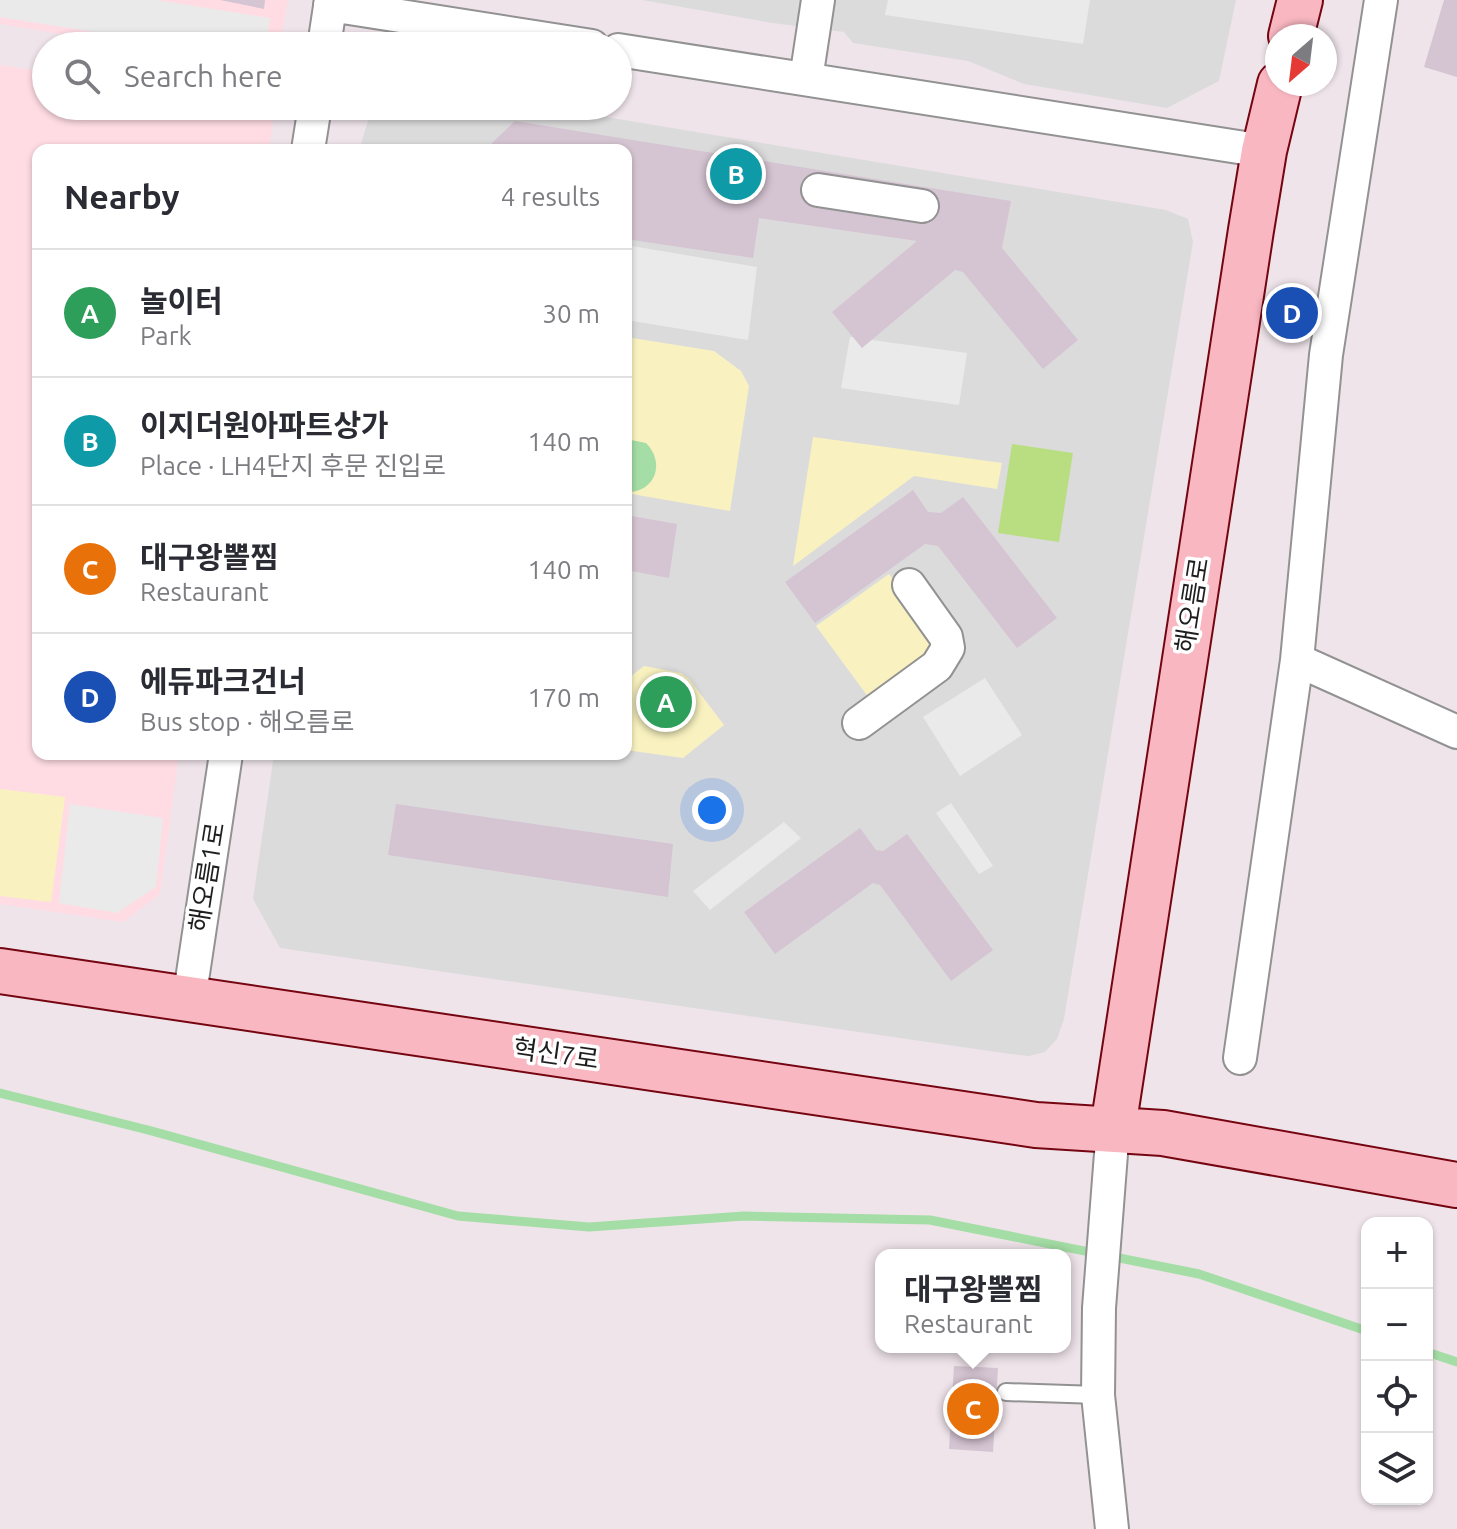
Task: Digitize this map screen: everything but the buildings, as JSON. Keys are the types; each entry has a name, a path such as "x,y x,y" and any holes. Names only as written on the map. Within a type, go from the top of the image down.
{"street":[{"path":"806,79 818,0"},
{"path":"1294,24 1300,0"},
{"path":"1240,1058 1297,660 1326,355 1381,0"},
{"path":"326,32 330,3 507,32"},
{"path":"632,52 1264,151"},
{"name":"해오름로","path":"1113,1128 1264,151 1277,96"},
{"path":"309,144 313,120"},
{"path":"818,190 922,206"},
{"path":"859,723 937,666 948,648 946,637 909,585"},
{"path":"1297,660 1457,732"},
{"name":"해오름1로","path":"189,1000 225,760"},
{"name":"혁신7로","path":"0,971 1036,1125 1163,1133 1457,1185"},
{"path":"1112,1529 1098,1395 1099,1308 1113,1128"}],"lane":[{"path":"1006,1392 1098,1395"}],"shaded area":[{"path":"0,0 288,0 282,32 49,32 0,24"},
{"path":"0,0 156,0 270,18 268,32 94,32 0,17"},
{"path":"642,0 1236,0 1219,81 1167,108 1024,84 968,61 853,43 844,32"},
{"path":"888,0 1090,0 1083,44 885,15"},
{"path":"0,65 32,70 32,120 273,120 270,144 32,144 32,760 178,760 160,894 123,922 0,904"},
{"path":"624,120 1166,210 1188,219 1193,242 1064,1019 1057,1039 1045,1052 1029,1056 1010,1054 280,948 253,899 273,760 632,760 632,144 361,144 368,121"},
{"path":"632,246 757,267 748,340 632,321"},
{"path":"850,337 967,353 959,405 841,388"},
{"path":"632,338 714,351 741,371 749,386 730,511 632,494"},
{"path":"813,437 1002,463 997,489 914,476 793,566"},
{"path":"632,440 646,443 652,451 656,468 650,482 632,491"},
{"path":"1012,444 1073,453 1059,542 998,533"},
{"path":"889,574 932,633 934,645 927,656 869,698 816,626"},
{"path":"644,666 681,673 724,725 683,758 632,751 632,675"},
{"path":"985,678 1022,735 960,776 923,717"},
{"path":"0,789 65,797 51,902 0,896"},
{"path":"951,803 993,866 979,874 936,813"},
{"path":"70,804 163,818 156,887 117,913 59,903"},
{"path":"784,822 801,838 710,910 693,891"}],"waterway":[{"path":"0,1093 148,1130 458,1216 589,1227 744,1216 930,1220 1199,1274 1361,1329"},
{"path":"1433,1354 1457,1362"}],"place":[{"name":"이지더원아파트상가","path":"736,174"},
{"name":"에듀파크건너","path":"1292,313"},
{"name":"놀이터","path":"666,702"},
{"name":"대구왕뽈찜","path":"973,1409"}]}
